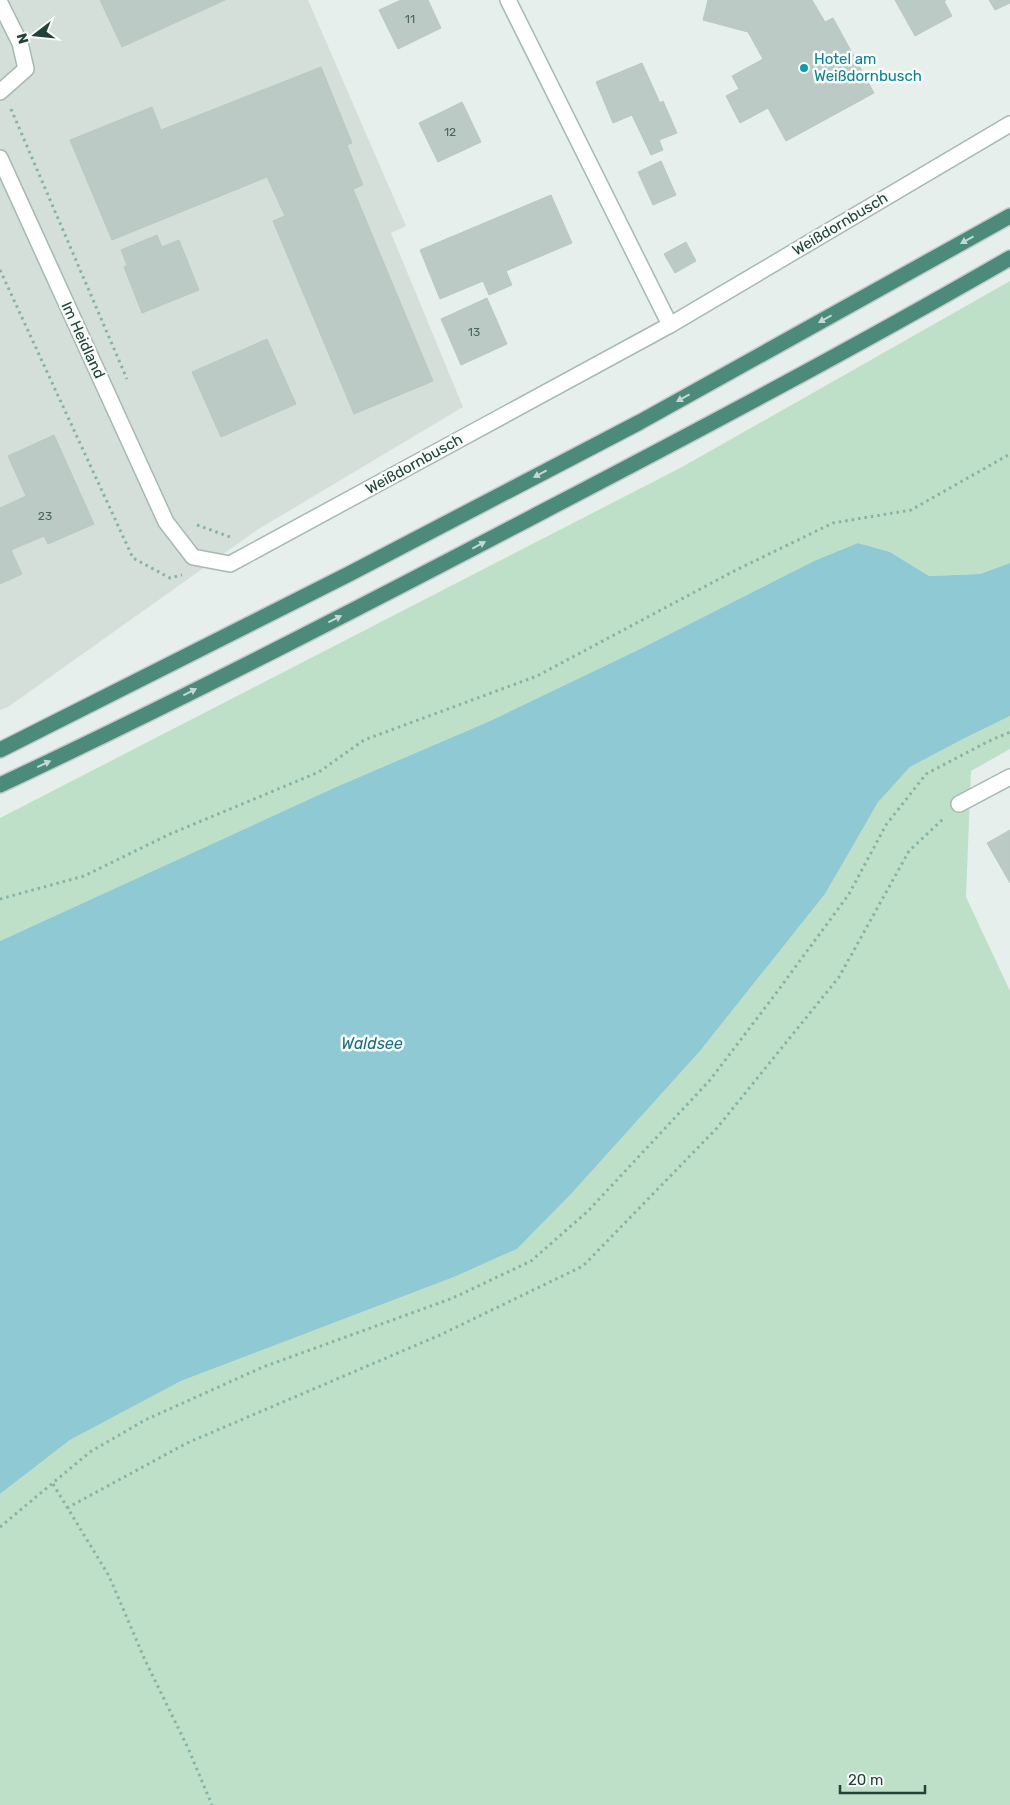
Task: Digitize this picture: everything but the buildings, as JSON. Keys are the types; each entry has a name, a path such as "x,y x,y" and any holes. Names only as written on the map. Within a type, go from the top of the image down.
{"highway":[{"path":"0,750 350,574 640,422 1010,216"},
{"path":"0,785 76,749 380,596 664,448 1010,258"}],"street":[{"path":"508,0 670,325"},
{"path":"0,3 20,43 26,69 1,91"},
{"name":"Weißdornbusch","path":"166,522 192,557 230,564 670,325 1010,124"},
{"name":"Im Heidland","path":"0,158 166,522"},
{"path":"959,804 1010,778"}],"path":[{"path":"1,91 130,384"},
{"path":"0,270 133,558 170,578 187,574"},
{"path":"0,899 84,876 170,834 319,772 364,740 537,676 736,570 833,523 911,510 1010,454"},
{"path":"189,522 260,548"},
{"path":"0,1527 90,1452 146,1420 263,1367 453,1298 531,1261 588,1211 710,1080 849,894 886,825 926,774 1010,732"},
{"path":"67,1508 187,1443 440,1335 583,1266 717,1128 839,977 909,851 959,804"},
{"path":"53,1484 108,1576 188,1748 212,1805"}],"shaded area":[{"path":"0,0 308,0 406,226 391,233 463,407 257,530 8,707 0,710"}],"green space":[{"path":"1010,281 1010,563 980,574 929,576 890,552 858,543 816,560 640,649 490,721 336,787 0,941 0,818 682,467"},
{"path":"1010,716 1010,749 971,771 966,897 1010,991 1010,1805 0,1805 0,1494 70,1440 181,1381 454,1277 517,1249 572,1193 700,1051 825,894 877,802 910,767"}],"water":[{"name":"Waldsee","path":"858,543 890,552 929,576 980,574 1010,563 1010,716 910,767 878,802 825,894 700,1051 572,1193 517,1249 454,1277 181,1381 70,1440 0,1494 0,941 336,787 490,721 640,649 816,560"}],"place":[{"name":"Hotel am Weißdornbusch","path":"804,68"}]}
